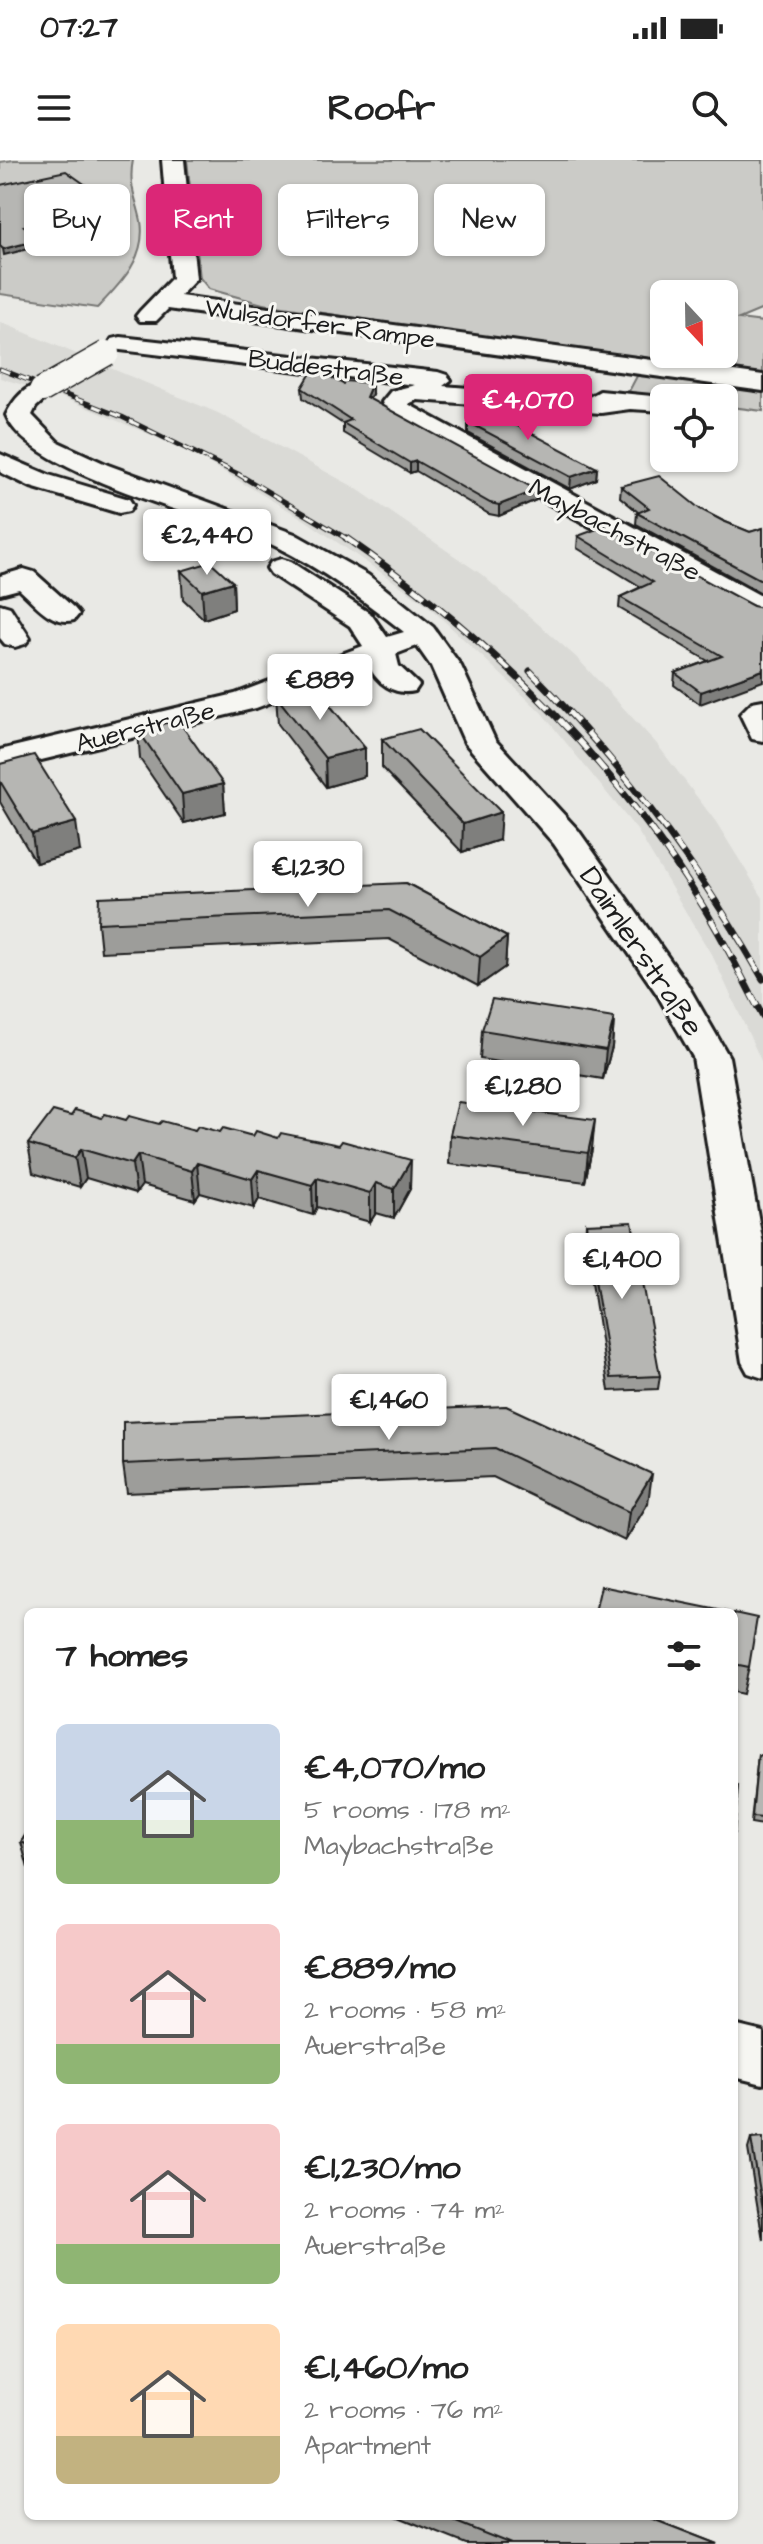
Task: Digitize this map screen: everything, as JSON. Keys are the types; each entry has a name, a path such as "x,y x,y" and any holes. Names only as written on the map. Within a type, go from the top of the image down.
{"street":[{"path":"22,398 114,348 184,279 173,160"},
{"name":"Wulsdorfer Rampe","path":"163,301 763,383"},
{"name":"Buddestraße","path":"114,348 650,403"},
{"name":"Buddestraße","path":"400,396 434,393 601,405 626,402"},
{"name":"Maybachstraße","path":"400,396 395,407 408,417 763,609"},
{"name":"Daimlerstraße","path":"22,398 22,423 49,448 99,471 285,540 358,581 423,633 446,666 481,743 566,837 674,992 711,1057 763,1362"},
{"path":"3,466 40,481 231,541 280,567 361,620 381,652 385,669 404,685"},
{"path":"0,585 24,578 64,614"},
{"name":"Auerstraße","path":"0,760 245,701 381,652 423,633"},
{"path":"245,701 328,683 362,680 404,685 461,702"},
{"path":"738,2052 763,2058"}],"shaded area":[{"path":"133,160 132,184 141,221 140,247 130,269 97,308 0,294 0,162"},
{"path":"187,160 763,160 763,309 739,319 763,322 763,411 738,408 738,384 650,384 650,396 628,393 645,361 263,304 209,289 200,278 198,256 262,256 262,184 190,184"},
{"path":"0,322 218,413 354,487 481,574 576,657 656,743 716,822 763,898 763,1065 714,959 637,830 541,712 425,603 305,520 187,450 56,395 0,378"}],"building":[{"path":"66,171 84,184 24,184 24,244 3,249 0,246 0,185"},
{"path":"314,368 343,384 344,381 372,383 366,397 537,490 499,505 490,503 416,461 410,463 343,423 351,420 302,388"},
{"path":"474,403 597,468 571,477 468,422"},
{"path":"659,476 700,509 723,521 750,532 763,528 763,581 637,513 649,508 621,486"},
{"path":"605,526 753,606 763,608 763,670 701,692 675,673 722,656 620,597 653,582 578,536"},
{"path":"211,562 233,582 202,591 181,571"},
{"path":"315,687 365,748 325,758 276,696"},
{"path":"178,720 223,784 182,794 138,730"},
{"path":"419,729 501,812 463,824 382,739"},
{"path":"34,755 76,822 32,834 0,781 0,764"},
{"path":"406,883 507,937 480,957 389,910 98,923 99,897"},
{"path":"492,999 614,1018 606,1050 482,1030"},
{"path":"458,1102 595,1120 588,1153 450,1135"},
{"path":"75,1110 102,1118 105,1114 126,1120 129,1116 159,1124 162,1121 195,1130 198,1126 220,1132 223,1128 253,1136 256,1131 278,1138 281,1133 339,1145 342,1141 411,1160 394,1189 376,1183 370,1193 317,1178 312,1185 258,1170 252,1179 197,1163 192,1171 138,1155 132,1164 81,1149 75,1158 28,1144 53,1111 71,1116"},
{"path":"632,1222 660,1376 611,1378 586,1224"},
{"path":"506,1406 652,1474 629,1512 495,1448 123,1464 123,1422"},
{"path":"601,1586 708,1608 596,1608"},
{"path":"738,1614 757,1618 749,1667 738,1665"},
{"path":"758,1755 763,1756 763,1818 752,1817"},
{"path":"763,2138 763,2209 751,2139"},
{"path":"451,2520 655,2520 717,2544 511,2544"}],"railway":[{"path":"0,369 122,417 238,474 348,539"},
{"path":"348,539 448,615 541,701 585,747 626,796 699,900 763,1017"},
{"path":"530,671 596,742 657,817 712,896 763,979"}]}
